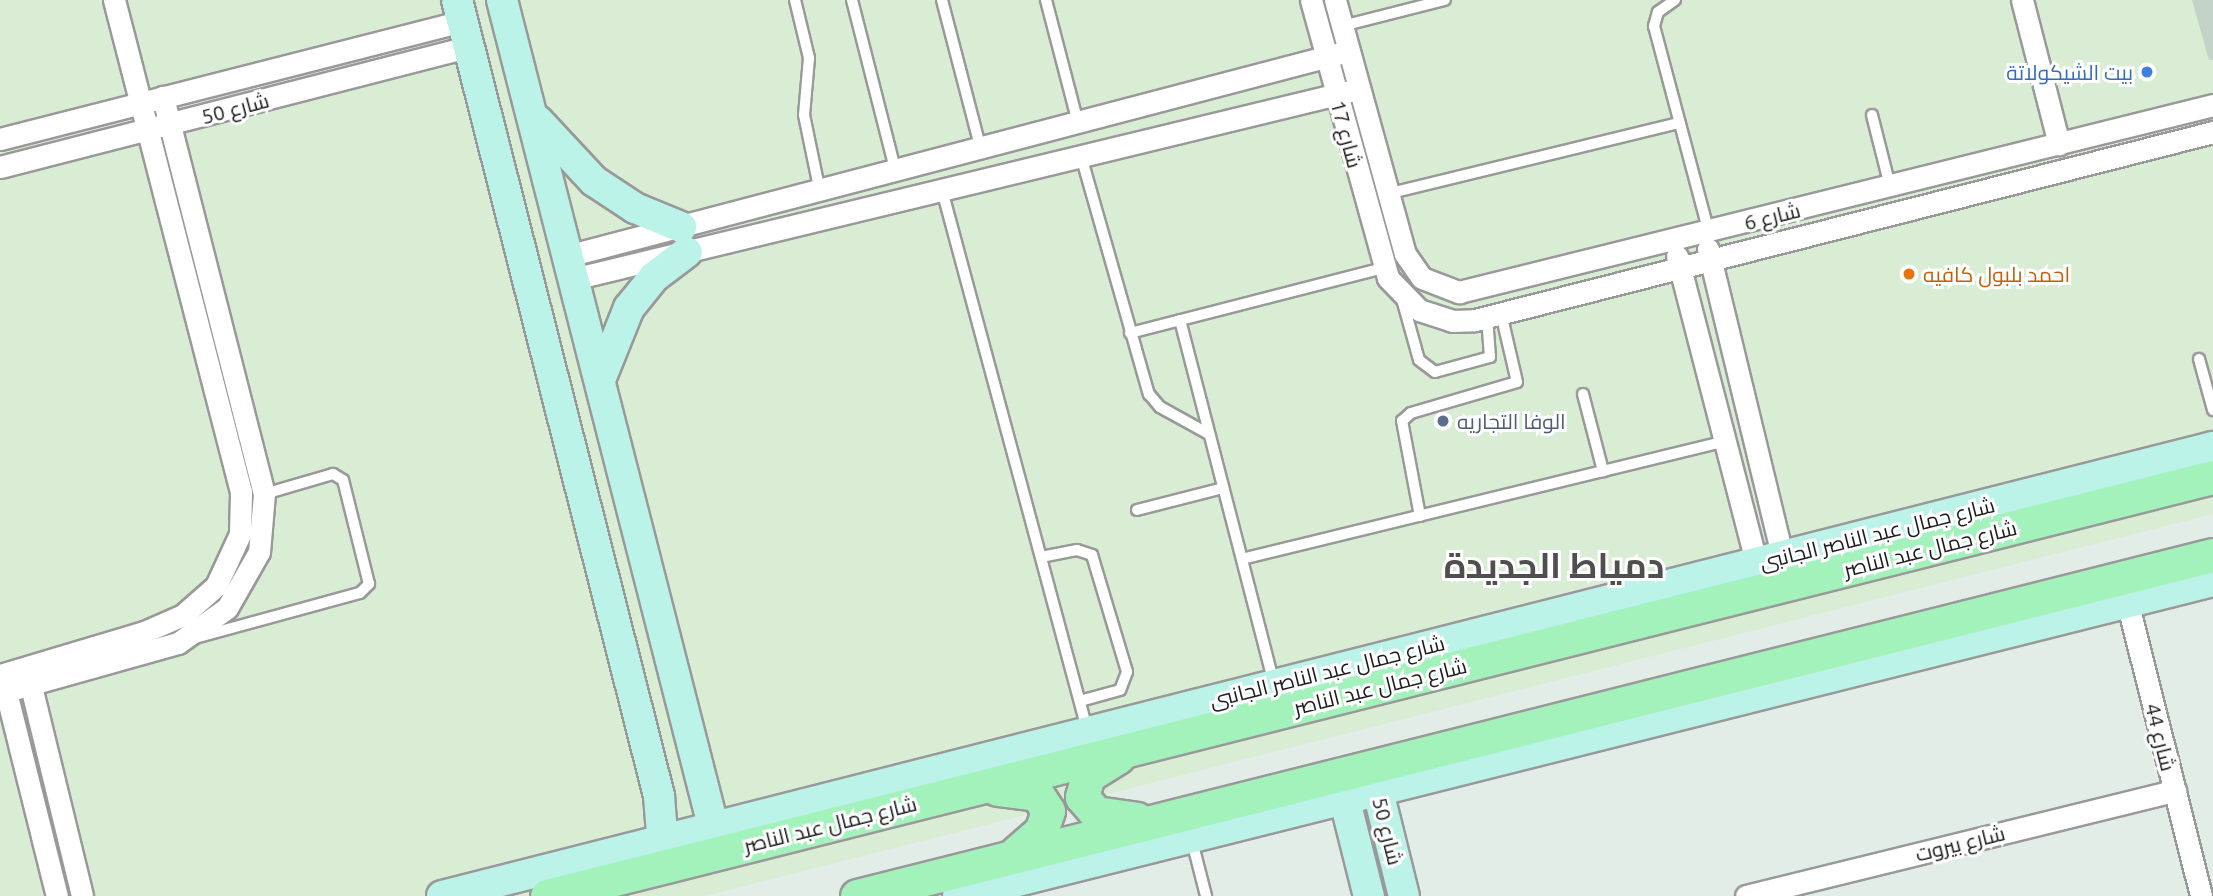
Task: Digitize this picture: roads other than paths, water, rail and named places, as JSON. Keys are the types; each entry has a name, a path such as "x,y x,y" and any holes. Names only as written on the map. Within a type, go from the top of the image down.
{"main road":[{"path":"502,0 716,841"},
{"path":"442,896 664,854 659,796 463,23"},
{"path":"529,107 558,147 594,181 684,239 629,308 610,345 600,384"},
{"name":"شارع جمال عبد الناصر الجانبى","path":"1773,573 2213,447"},
{"name":"شارع جمال عبد الناصر","path":"547,896 664,854 976,787 1132,748 1335,683 1773,573 2206,480"},
{"path":"958,896 992,892 1191,836 1374,776 2124,590 2213,555"},
{"path":"2124,590 2213,581"},
{"name":"شارع جمال عبد الناصر الجانبى","path":"716,841 1088,732 1274,684 1335,683"},
{"path":"1132,748 1088,776 1082,797 1096,813 1150,821"},
{"name":"شارع 50","path":"1374,776 1404,896"},
{"path":"857,896 1150,821 1341,785"},
{"name":"شارع 50","path":"1341,785 1369,896"},
{"path":"976,787 1031,791 1046,805 1045,825 1010,857"}],"street":[{"path":"57,896 2,683 178,643 212,621 247,580 263,537 264,494 160,127 142,103 114,0"},
{"name":"شارع 17","path":"1311,0 1384,268"},
{"name":"شارع 17","path":"1335,0 1387,194"},
{"path":"2022,0 2059,144"},
{"name":"شارع 50","path":"0,139 463,23"},
{"name":"شارع 50","path":"0,167 160,127 463,23"},
{"path":"684,239 820,192 1078,126 1349,51"},
{"path":"570,268 684,239 942,190 1359,89"},
{"path":"29,677 183,615 216,586 240,534 242,492 160,127 163,97"},
{"name":"شارع 6","path":"1387,194 1409,263 1422,278 1449,291 1479,290 2213,105"},
{"path":"2149,121 2155,146"},
{"name":"شارع 6","path":"1384,268 1401,296 1440,319 1494,315 2213,132"},
{"path":"1706,232 1773,573"},
{"path":"1673,241 1725,440 1773,573"},
{"path":"1688,298 1718,290"},
{"name":"شارع 44","path":"2124,590 2201,896"},
{"path":"29,677 82,896"},
{"name":"شارع بيروت","path":"1746,896 2175,791"},
{"path":"45,849 69,842"}],"lane":[{"path":"795,0 809,58 804,115 820,192"},
{"path":"852,0 896,172"},
{"path":"942,0 981,151"},
{"path":"1046,0 1078,126"},
{"path":"1342,26 1445,0"},
{"path":"1675,0 1658,12 1654,26 1706,232"},
{"path":"1872,116 1891,186"},
{"path":"1387,194 1679,123"},
{"path":"1081,156 1130,333 1154,402 1209,434"},
{"path":"942,190 1088,732"},
{"path":"1130,333 1384,268"},
{"path":"1401,296 1419,360 1435,372 1490,357 1494,315"},
{"path":"1420,516 1402,421 1411,413 1517,382 1494,315"},
{"path":"1180,320 1274,684"},
{"path":"2199,359 2213,410"},
{"path":"1583,394 1603,471"},
{"path":"1242,559 1725,440"},
{"path":"178,643 367,588 370,578 343,480 333,474 264,494"},
{"path":"1137,510 1223,488"},
{"path":"1041,557 1077,550 1092,555 1127,672 1120,690 1080,701"},
{"path":"1191,836 1206,896"}],"place":[{"name":"بيت الشيكولاتة","path":"2147,72"},
{"name":"احمد بلبول كافيه","path":"1909,274"},
{"name":"الوفا التجاريه","path":"1443,421"}],"district":[{"name":"دمياط الجديدة","path":"1554,565"}]}
